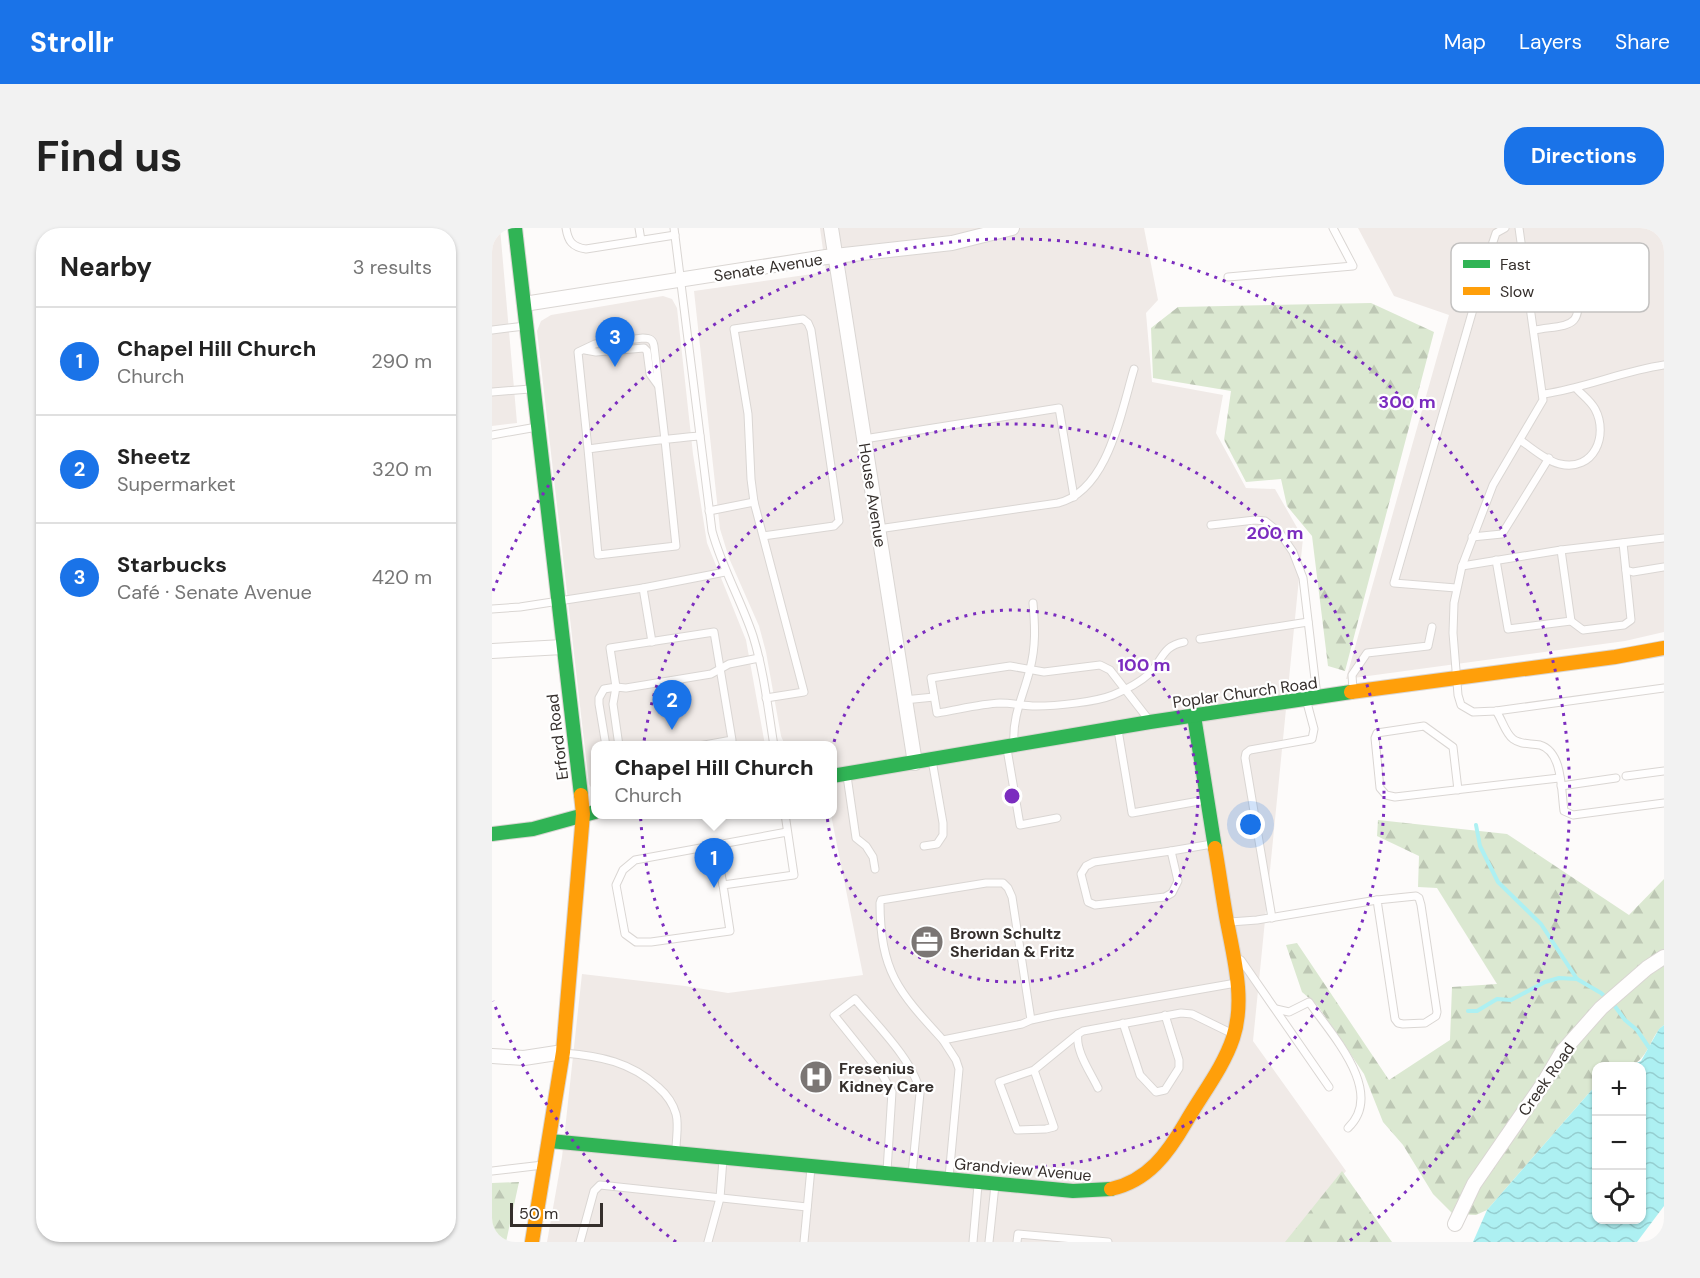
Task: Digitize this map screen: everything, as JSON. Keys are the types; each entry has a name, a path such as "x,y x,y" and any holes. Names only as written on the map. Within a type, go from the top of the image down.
{"street":[{"name":"Erford Road","path":"515,228 563,646 589,813 563,1052 532,1242"},
{"name":"House Avenue","path":"831,228 915,763"},
{"name":"Senate Avenue","path":"524,304 836,256 952,243 1012,228"},
{"path":"492,651 563,646"},
{"name":"Poplar Church Road","path":"840,775 1150,722 1615,657 1664,648"},
{"name":"Grandview Avenue","path":"550,1141 979,1183 1096,1192 1126,1187 1141,1179 1152,1170 1173,1143 1224,1056 1234,1035 1239,1012 1231,946 1194,716"},
{"path":"492,834 533,829 589,813"},
{"name":"Creek Road","path":"1455,1224 1474,1184 1563,1052 1601,1008 1647,968 1664,957"},
{"path":"492,1056 524,1058 563,1052"}],"lane":[{"path":"566,228 570,243 577,248 586,249 641,240 674,231 712,531 725,572 744,614 759,658 773,741"},
{"path":"639,228 641,240"},
{"path":"1228,277 1353,266 1333,228"},
{"path":"1493,243 1496,233 1505,228"},
{"path":"1519,228 1521,243"},
{"path":"1456,588 1394,583 1473,312"},
{"path":"1531,312 1544,394 1541,406 1493,485 1472,537 1456,588 1453,633 1458,695 1461,705 1473,712 1496,711 1664,688"},
{"path":"1534,330 1567,324 1577,318 1580,312"},
{"path":"763,536 834,526 839,521 811,330 803,319 734,330 747,414 754,502 804,692 766,698"},
{"path":"492,330 527,326"},
{"path":"643,338 651,340 654,346 659,387 676,546 598,555 588,449 577,354 595,344 643,338"},
{"path":"1544,394 1576,388 1640,368 1664,364"},
{"path":"878,529 1058,503 1074,497 1085,488 1108,456 1134,369"},
{"path":"1520,440 1560,464 1575,465 1592,456 1598,445 1600,432 1595,409 1576,388"},
{"path":"492,392 533,389"},
{"path":"864,439 1059,408 1074,497"},
{"path":"492,435 537,428"},
{"path":"588,449 700,436"},
{"path":"1472,537 1502,534 1549,458"},
{"path":"709,511 754,502"},
{"path":"1211,525 1264,521 1280,532 1303,578 1314,729 1312,739 1250,750 1246,753 1245,758 1272,918"},
{"path":"1462,566 1562,550 1664,538"},
{"path":"1496,560 1508,629 1571,621 1583,630 1624,625 1631,620 1623,543"},
{"path":"1562,550 1571,621"},
{"path":"1626,570 1633,572 1664,567"},
{"path":"492,609 520,607 643,588 725,572"},
{"path":"643,588 652,642"},
{"path":"1033,603 1036,638 1030,670 1014,723 1011,746 1020,825 1057,818"},
{"path":"1200,639 1308,622"},
{"path":"1353,693 1352,675 1367,653 1428,646 1432,627"},
{"path":"618,741 613,704 616,687 610,648 714,632 732,740 726,741"},
{"path":"1150,722 1125,689 1110,670 1100,664 1044,672 1010,666 931,678 937,713 998,704 1039,706 1103,698 1125,689 1147,675 1171,645 1184,642"},
{"path":"605,741 598,704 604,689 626,688 711,674 729,663 759,658"},
{"path":"904,700 934,697"},
{"path":"1496,711 1511,738 1523,744 1537,744 1550,749 1556,760 1564,811 1573,815 1664,803"},
{"path":"1458,790 1453,747 1424,726 1377,733 1374,738 1380,788 1386,795 1395,797 1616,778"},
{"path":"1118,728 1132,813 1208,800"},
{"path":"924,846 937,844 943,835 932,760"},
{"path":"1626,776 1664,771"},
{"path":"840,775 856,837 873,857 875,869"},
{"path":"723,885 794,875 785,819"},
{"path":"716,844 729,931 651,942 636,942 625,934 616,885 623,870 635,860 716,844 787,832"},
{"path":"1171,851 1178,881 1172,893 1165,897 1095,905 1088,902 1081,874 1086,866 1094,862 1214,843"},
{"path":"948,1179 959,1068 943,1040 908,1000 888,967 880,928 882,900 986,883 1003,883 1012,897 1031,1020"},
{"path":"1227,922 1272,918 1377,900 1416,896 1419,898 1437,1012 1429,1022 1403,1024 1395,1019 1377,900"},
{"path":"1231,946 1329,1087"},
{"path":"943,1040 1022,1024 1031,1020 1236,983"},
{"path":"887,1173 892,1092 883,1076 834,1015 855,999 911,1067 919,1083 912,1176"},
{"path":"1276,1009 1289,1012 1309,1002 1354,1067 1360,1084 1362,1101 1355,1121 1348,1128"},
{"path":"1034,1070 1054,1127 1017,1130 999,1082 1034,1070 1078,1034 1165,1015 1192,1014 1234,1035"},
{"path":"1123,1023 1140,1075 1156,1092 1160,1093 1165,1090 1179,1068 1179,1060 1165,1015"},
{"path":"1078,1034 1077,1039 1084,1059 1098,1088"},
{"path":"563,1052 611,1059 647,1077 670,1100 675,1112 677,1122 675,1153"},
{"path":"708,1242 720,1198 723,1158"},
{"path":"492,1171 546,1164"},
{"path":"804,1242 811,1166"},
{"path":"973,1242 979,1183"},
{"path":"989,1242 995,1184"},
{"path":"580,1242 594,1191 600,1185 807,1207"},
{"path":"1017,1242 1018,1234 1105,1242"}],"shaded area":[{"path":"492,228 500,228 517,423 492,426"},
{"path":"820,228 1144,228 1158,300 1146,313 1152,382 1223,395 1216,433 1246,488 1275,489 1303,538 1253,1041 1346,1171 1289,1242 547,1242 562,1157 582,974 728,993 863,975 832,819 837,819 837,741 783,741 759,626 729,558 720,529 694,291 826,272"},
{"path":"1358,228 1664,228 1664,632 1625,641 1346,679 1449,315 1394,296"},
{"path":"663,296 672,299 677,308 693,454 707,543 746,640 764,741 591,741 591,787 589,784 537,331 541,321 551,315"}],"green space":[{"path":"1371,303 1434,332 1345,671 1328,666 1312,536 1287,506 1281,479 1246,482 1224,440 1231,391 1153,378 1151,328 1178,307"},
{"path":"1378,820 1507,834 1629,915 1664,879 1664,1025 1659,1029 1645,1054 1636,1062 1592,1062 1592,1090 1487,1210 1476,1215 1453,1214 1433,1194 1403,1145 1383,1122 1364,1074 1318,1006 1302,992 1286,945 1297,943 1389,1080 1450,1040 1452,987 1497,984 1437,888 1418,887 1419,856 1377,836"},
{"path":"1342,1171 1392,1242 1285,1242"},
{"path":"519,1182 506,1242 492,1242 492,1183"}],"water":[{"path":"1664,1025 1664,1206 1637,1242 1473,1242 1487,1210 1592,1090 1592,1224 1646,1224 1646,1062 1639,1062 1659,1029"}],"waterway":[{"path":"1476,825 1480,846 1498,882 1541,924 1577,979 1601,993 1614,1005 1625,1020 1637,1030 1650,1049"},
{"path":"1468,1011 1477,1011 1497,999 1511,1000 1545,982 1559,978 1577,979"}],"traffic: fast":[{"path":"515,228 581,795"},
{"path":"837,775 1150,722 1351,692"},
{"path":"1194,716 1215,848"},
{"path":"492,834 533,829 591,813"},
{"path":"550,1141 1073,1191 1111,1189"}],"traffic: slow":[{"path":"1351,692 1615,657 1664,648"},
{"path":"532,1242 563,1052 583,814 581,795"},
{"path":"1111,1189 1136,1180 1164,1155 1218,1070 1233,1038 1238,1008 1237,977 1215,848"}],"place":[{"name":"Starbucks","path":"615,367"},
{"name":"Sheetz","path":"672,730"},
{"name":"Chapel Hill Church","path":"714,888"},
{"name":"Brown Schultz Sheridan & Fritz","path":"927,942"},
{"name":"Fresenius Kidney Care","path":"816,1077"}]}
